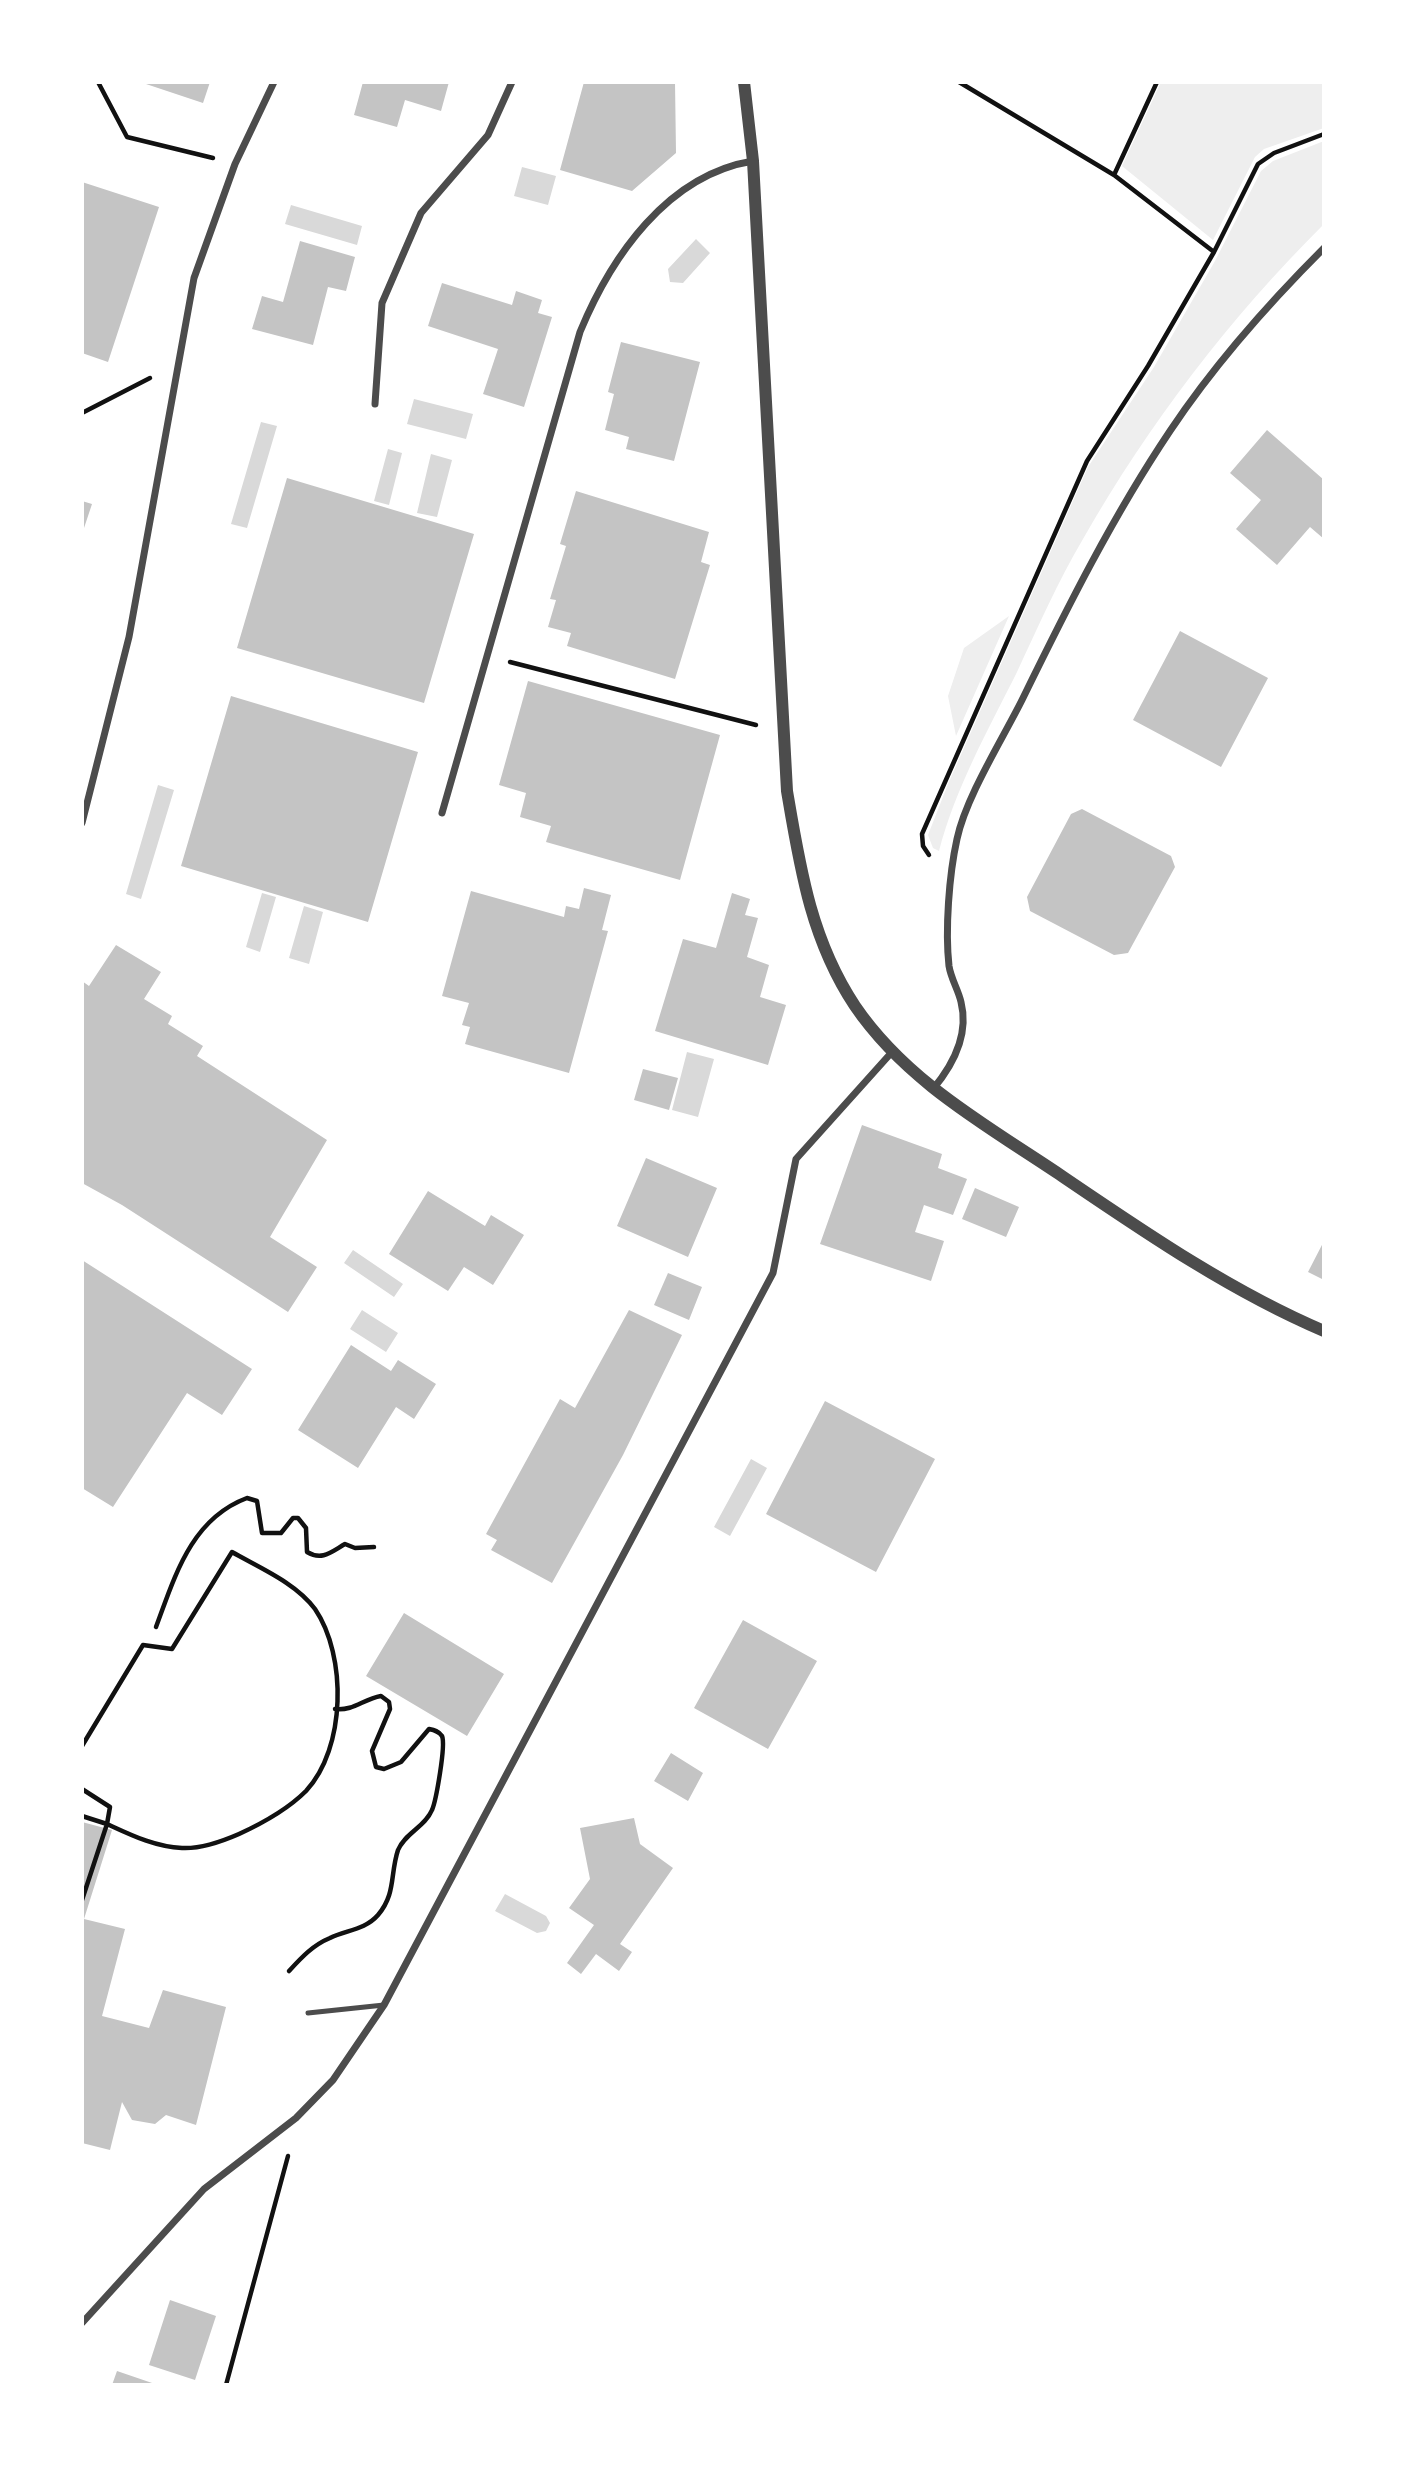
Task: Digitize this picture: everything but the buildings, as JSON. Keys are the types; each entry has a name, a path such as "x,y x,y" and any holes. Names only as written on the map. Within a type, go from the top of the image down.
{"street":[{"path":"82,824 129,637 194,278 235,164 274,82"},
{"path":"375,404 382,303 421,213 488,135 512,82"},
{"path":"744,82 753,160 787,791 802,882 815,930 855,1006 892,1052 933,1090 1153,1238 1289,1316 1324,1331"},
{"path":"442,813 580,332 593,300 613,265 641,228 671,201 725,165 753,160"},
{"path":"933,1090 954,1056 963,1018 949,966 952,864 957,836 978,789 1113,522 1202,386 1324,248"},
{"path":"82,2323 204,2189 296,2118 333,2080 384,2005 772,1273 796,1159 892,1052"}],"lane":[{"path":"308,2013 384,2005"}],"path":[{"path":"98,82 127,137 235,164"},
{"path":"959,82 1114,175 1214,252"},
{"path":"1114,175 1157,82"},
{"path":"952,864 931,858 923,846 922,834 1087,461 1148,366 1214,252 1258,164 1274,153 1324,134"},
{"path":"82,413 179,363"},
{"path":"487,656 784,732"},
{"path":"156,1627 191,1541 212,1518 247,1498 257,1501 261,1533 281,1533 293,1518 298,1518 306,1528 307,1552 316,1557 325,1556 345,1544 355,1548 374,1547"},
{"path":"82,1746 143,1645 172,1649 232,1552 299,1592 315,1609 330,1639 336,1677 335,1709 326,1761 306,1790 267,1821 222,1841 184,1849 143,1841 82,1816"},
{"path":"289,1971 311,1948 332,1936 355,1931 377,1916 394,1886 398,1852 404,1838 432,1810 443,1747 442,1736 436,1730 429,1730 401,1762 384,1769 376,1767 372,1751 390,1709 389,1702 381,1696 371,1698 349,1710 335,1709"},
{"path":"82,1789 110,1807 82,1900"},
{"path":"226,2385 284,2176 296,2118"}],"shaded area":[{"path":"1161,82 1324,82 1324,128 1264,149 1255,157 1213,240 1122,166"},
{"path":"1324,141 1324,224 1256,297 1193,373 1109,496 1048,604 973,760 939,851 933,848 928,835 948,784 1088,467 1154,367 1215,261 1261,171 1273,161"},
{"path":"522,167 556,176 548,205 514,196"},
{"path":"291,205 362,226 357,245 285,224"},
{"path":"696,239 710,253 683,283 670,282 668,269"},
{"path":"414,399 473,414 466,439 407,424"},
{"path":"261,422 277,426 247,528 231,524"},
{"path":"388,449 402,453 389,505 374,501"},
{"path":"431,454 452,460 437,517 417,513"},
{"path":"1009,616 956,736 948,696 964,648"},
{"path":"158,785 174,790 141,899 126,894"},
{"path":"262,893 276,897 260,952 246,947"},
{"path":"304,906 323,912 309,964 289,958"},
{"path":"687,1052 714,1059 698,1117 672,1110"},
{"path":"353,1250 403,1284 394,1297 344,1263"},
{"path":"362,1310 398,1333 386,1352 350,1329"},
{"path":"751,1459 767,1468 730,1536 714,1527"},
{"path":"505,1894 546,1916 550,1923 546,1931 537,1933 495,1911"}]}
